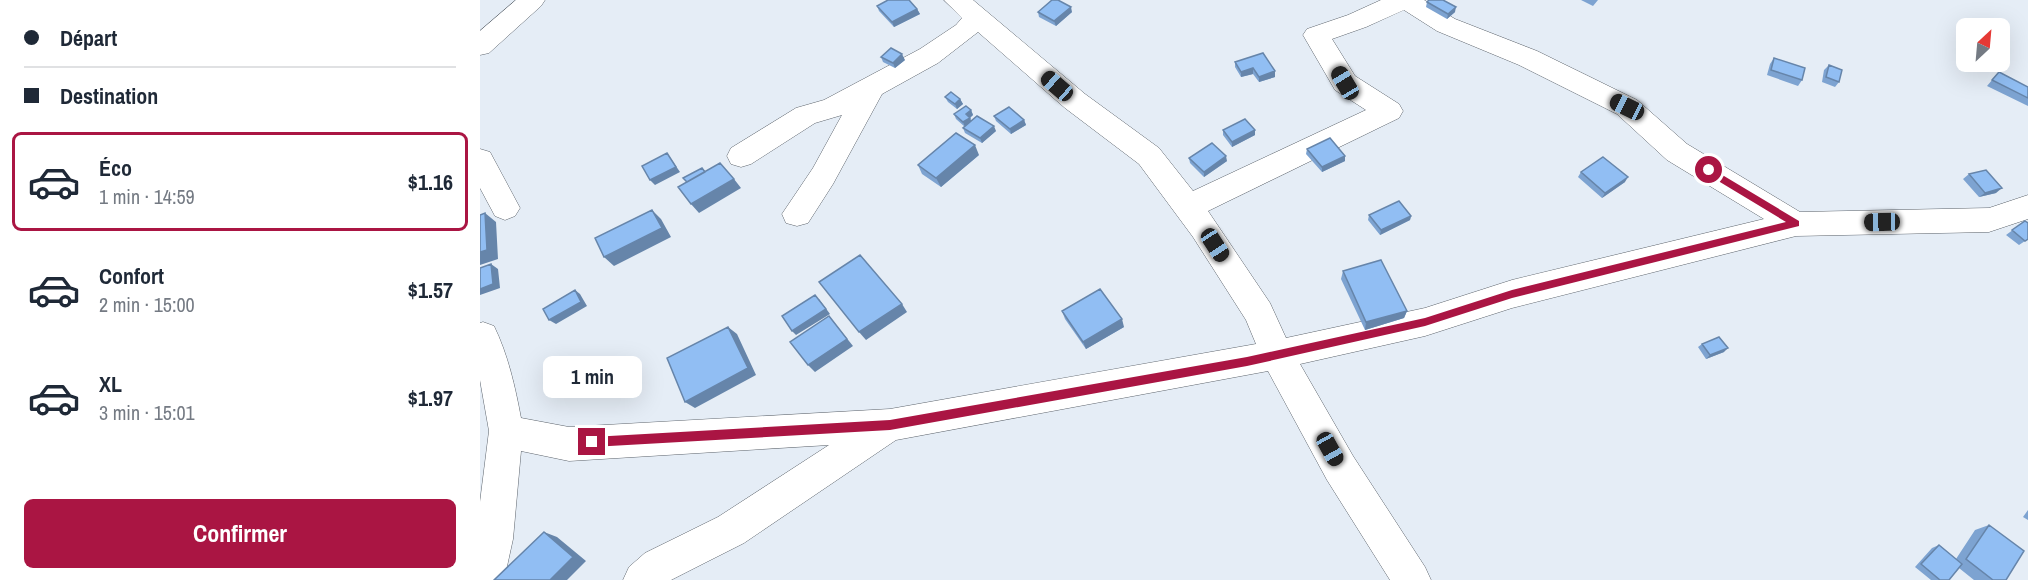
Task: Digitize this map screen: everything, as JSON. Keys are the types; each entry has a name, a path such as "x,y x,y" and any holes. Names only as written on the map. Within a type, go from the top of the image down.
{"street":[{"path":"480,46 532,0"},
{"path":"1188,207 1389,111 1345,83 1316,35 1357,21 1402,0"},
{"path":"1411,0 1414,6 1446,25 1528,58 1627,107 1677,152 1796,224"},
{"path":"967,8 1075,101 1149,156 1188,207 1259,313 1277,355 1340,468 1412,580"},
{"path":"741,156 806,116 832,108 929,56 965,31 967,8"},
{"path":"797,214 823,176 871,88"},
{"path":"480,160 506,208"},
{"path":"506,431 569,444 890,425 1277,355 1425,322 1512,294 1796,224 1989,220 2028,207"},
{"path":"483,336 497,381 506,431 494,539 485,580"},
{"path":"642,580 658,566 732,530 890,425"}],"building":[{"path":"888,0 909,0 917,9 892,22 877,6"},
{"path":"1052,0 1058,0 1071,7 1054,21 1038,12"},
{"path":"1443,0 1456,7 1448,14 1427,2"},
{"path":"891,48 902,54 893,63 881,57"},
{"path":"1263,53 1275,71 1259,77 1253,68 1241,72 1235,62"},
{"path":"1774,58 1805,68 1802,80 1771,70"},
{"path":"1829,65 1842,70 1839,82 1826,77"},
{"path":"1999,72 2028,87 2028,98 1992,80"},
{"path":"951,92 960,99 955,104 945,97"},
{"path":"966,106 971,110 966,114 970,118 963,122 954,114"},
{"path":"1009,107 1024,120 1010,129 994,116"},
{"path":"977,116 994,126 980,138 963,128"},
{"path":"1245,119 1255,130 1232,142 1223,130"},
{"path":"956,133 975,145 936,178 918,165"},
{"path":"1330,138 1345,156 1322,167 1307,149"},
{"path":"1212,143 1226,156 1204,172 1189,158"},
{"path":"667,153 676,167 650,180 642,166"},
{"path":"1603,157 1628,177 1605,193 1581,172"},
{"path":"720,163 734,179 691,204 678,187"},
{"path":"702,168 705,172 687,182 683,178"},
{"path":"1986,170 2002,188 1985,193 1969,174"},
{"path":"1399,201 1411,216 1381,230 1369,215"},
{"path":"652,210 662,228 604,257 595,238"},
{"path":"485,213 487,250 480,252 480,215"},
{"path":"2025,221 2028,223 2028,239 2025,241 2012,230"},
{"path":"860,255 902,304 859,332 819,282"},
{"path":"1381,260 1407,311 1366,322 1343,271"},
{"path":"491,264 493,284 480,289 480,268"},
{"path":"1100,289 1122,319 1083,342 1062,311"},
{"path":"575,290 581,302 549,320 543,309"},
{"path":"815,295 826,309 792,331 782,316"},
{"path":"829,316 847,339 808,365 790,342"},
{"path":"728,327 748,368 685,402 667,358"},
{"path":"1719,337 1728,348 1710,355 1702,344"},
{"path":"1989,525 2024,551 2006,580 1993,580 1966,559"},
{"path":"544,532 573,557 550,580 494,580"},
{"path":"1939,545 1962,564 1949,580 1940,580 1921,564"}],"route":[{"path":"592,442 890,425 1247,361 1425,322 1512,294 1796,224 1709,170"}]}
